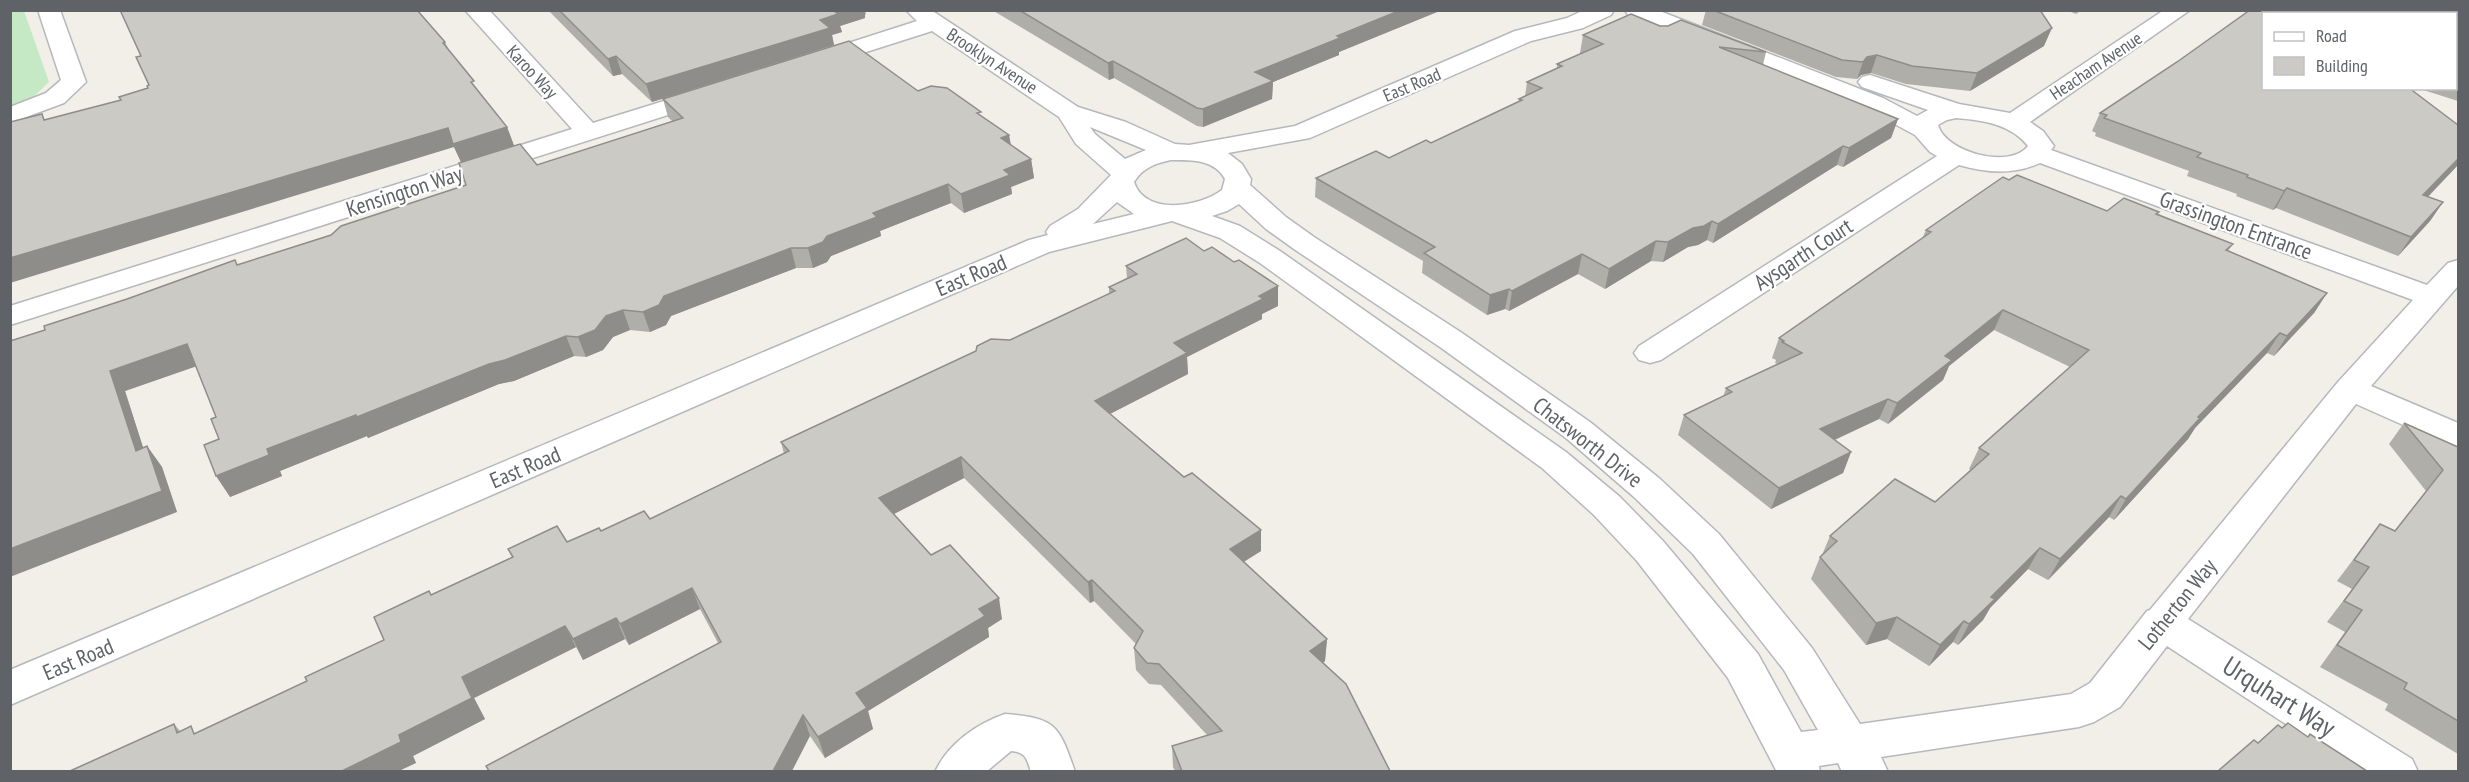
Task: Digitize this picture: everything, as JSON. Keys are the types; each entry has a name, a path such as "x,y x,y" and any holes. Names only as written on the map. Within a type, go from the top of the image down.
{"street":[{"path":"10,116 55,98 74,82 49,10"},
{"name":"Karoo Way","path":"476,10 589,133"},
{"name":"East Road","path":"10,688 1039,246 1088,215 1140,161 1180,152 1301,133 1523,36 1564,10"},
{"name":"East Road","path":"1523,36 1575,23 1603,10"},
{"path":"1636,10 1874,103 1924,130"},
{"path":"1687,10 1900,94 1956,111 1974,112 2013,122 2035,137 2041,146 2039,154 2031,160 2016,164 1997,165 1956,156 1929,140 1924,130 1925,122 1933,116 1956,111"},
{"name":"Heacham Avenue","path":"2013,122 2179,10"},
{"path":"789,69 925,17"},
{"name":"Brooklyn Avenue","path":"925,17 1069,112 1117,127 1180,152 1215,158 1229,165 1236,174 1238,185"},
{"name":"Kensington Way","path":"10,316 734,87"},
{"name":"Brooklyn Avenue","path":"1069,112 1084,138 1123,178 1126,196 1136,204 1173,213"},
{"name":"East Road","path":"1039,246 1173,213 1211,208 1229,199 1238,185 1301,133"},
{"name":"Grassington Entrance","path":"2039,154 2433,297"},
{"name":"Aysgarth Court","path":"1650,353 1956,156"},
{"name":"Chatsworth Drive","path":"1238,185 1276,223 1451,340 1578,430 1647,488 1706,544 1798,660 1858,758"},
{"name":"Chatsworth Drive","path":"1173,213 1230,232 1270,257 1554,460 1606,506 1643,544 1743,666 1794,762"},
{"name":"Lotherton Way","path":"1794,762 1858,758 2079,710 2105,695 2161,622 2350,389 2458,269"},
{"path":"1417,360 1451,340"},
{"path":"2350,389 2458,436"},
{"name":"Urquhart Way","path":"2161,622 2396,771"},
{"path":"957,771 982,747 1005,732 1029,734 1044,744 1053,771"}],"green space":[{"path":"11,11 24,11 49,82 33,97 11,109"}],"building":[{"path":"120,10 417,10 445,42 443,43 474,81 471,82 507,127 453,144 448,128 10,258 10,122 42,114 44,120 121,100 119,97 148,88 149,85 136,57 141,56"},
{"path":"559,10 832,10 838,14 820,20 830,28 646,84 616,56 608,59"},
{"path":"1019,10 1401,10 1337,36 1340,38 1255,72 1273,81 1203,109 1197,108 1113,61 1108,63"},
{"path":"1713,10 2040,10 2052,28 1977,73 1912,66 1877,55 1867,57 1863,62 1842,60"},
{"path":"2250,10 2458,10 2458,80 2457,12 2262,12 2262,90 2412,90 2458,125 2458,159 2423,195 2443,202 2411,237 2287,188 2284,191 2247,177 2248,175 2197,157 2201,153 2104,118 2107,115 2100,113"},
{"path":"1631,14 1660,26 1668,26 1681,20 1766,52 1719,47 1898,119 1849,148 1843,146 1718,224 1712,221 1704,226 1693,228 1668,242 1656,241 1609,269 1582,254 1512,291 1509,289 1490,295 1424,253 1435,247 1316,178 1376,151 1389,158 1426,140 1431,143 1522,100 1519,99 1542,88 1527,82 1562,66 1557,64 1603,44 1583,35"},
{"path":"849,41 918,91 931,86 947,88 1009,135 1001,138 1031,159 1004,170 1010,175 961,194 948,184 873,213 877,217 827,236 823,242 808,248 791,248 664,296 659,305 643,312 623,310 606,316 595,330 578,337 566,336 357,417 356,415 267,449 269,455 216,476 204,445 219,439 211,419 216,417 187,344 110,371 136,451 147,446 162,491 10,549 10,341 45,330 44,326 235,260 237,265 331,235 341,226 466,185 459,163 520,144 537,165 683,118 663,99"},
{"path":"2017,175 2107,211 2124,198 2159,212 2156,214 2233,244 2226,250 2327,293 2287,336 2280,333 2198,417 2200,418 2126,499 2121,496 2060,559 2040,548 1991,597 1995,599 1969,624 1964,621 1940,645 1897,617 1876,623 1820,557 1837,541 1830,536 1895,479 1935,502 1989,454 1979,448 2089,350 2003,310 1945,356 1952,360 1897,403 1888,399 1820,429 1851,452 1779,488 1684,415 1732,392 1726,388 1802,353 1779,338 1931,232 1926,230 2003,177 2009,180"},
{"path":"1186,238 1204,251 1212,247 1234,262 1239,260 1278,286 1259,296 1263,299 1174,343 1187,353 1095,401 1184,477 1192,473 1261,530 1230,549 1327,639 1310,651 1346,684 1390,771 1182,771 1172,746 1222,731 1159,664 1147,663 1134,648 1143,631 1092,580 1088,582 961,457 879,498 931,555 950,545 999,598 979,609 985,616 856,693 867,708 818,737 803,715 773,771 489,771 486,766 721,642 692,588 620,624 616,618 573,639 565,626 462,677 472,698 399,735 401,742 342,771 70,771 174,724 177,733 191,726 194,734 307,681 305,677 384,640 374,617 429,591 431,595 513,557 508,549 557,526 567,542 599,528 601,531 644,511 650,519 789,451 781,442 976,351 977,346 991,339 1010,340 1115,291 1109,287 1137,274 1126,266"},
{"path":"2404,423 2458,447 2458,721 2404,689 2407,683 2337,645 2362,610 2344,601 2369,567 2354,560 2380,524 2395,531 2443,470"},
{"path":"2288,723 2308,737 2310,734 2367,771 2218,771 2254,740 2258,743 2278,725 2282,728"}]}
